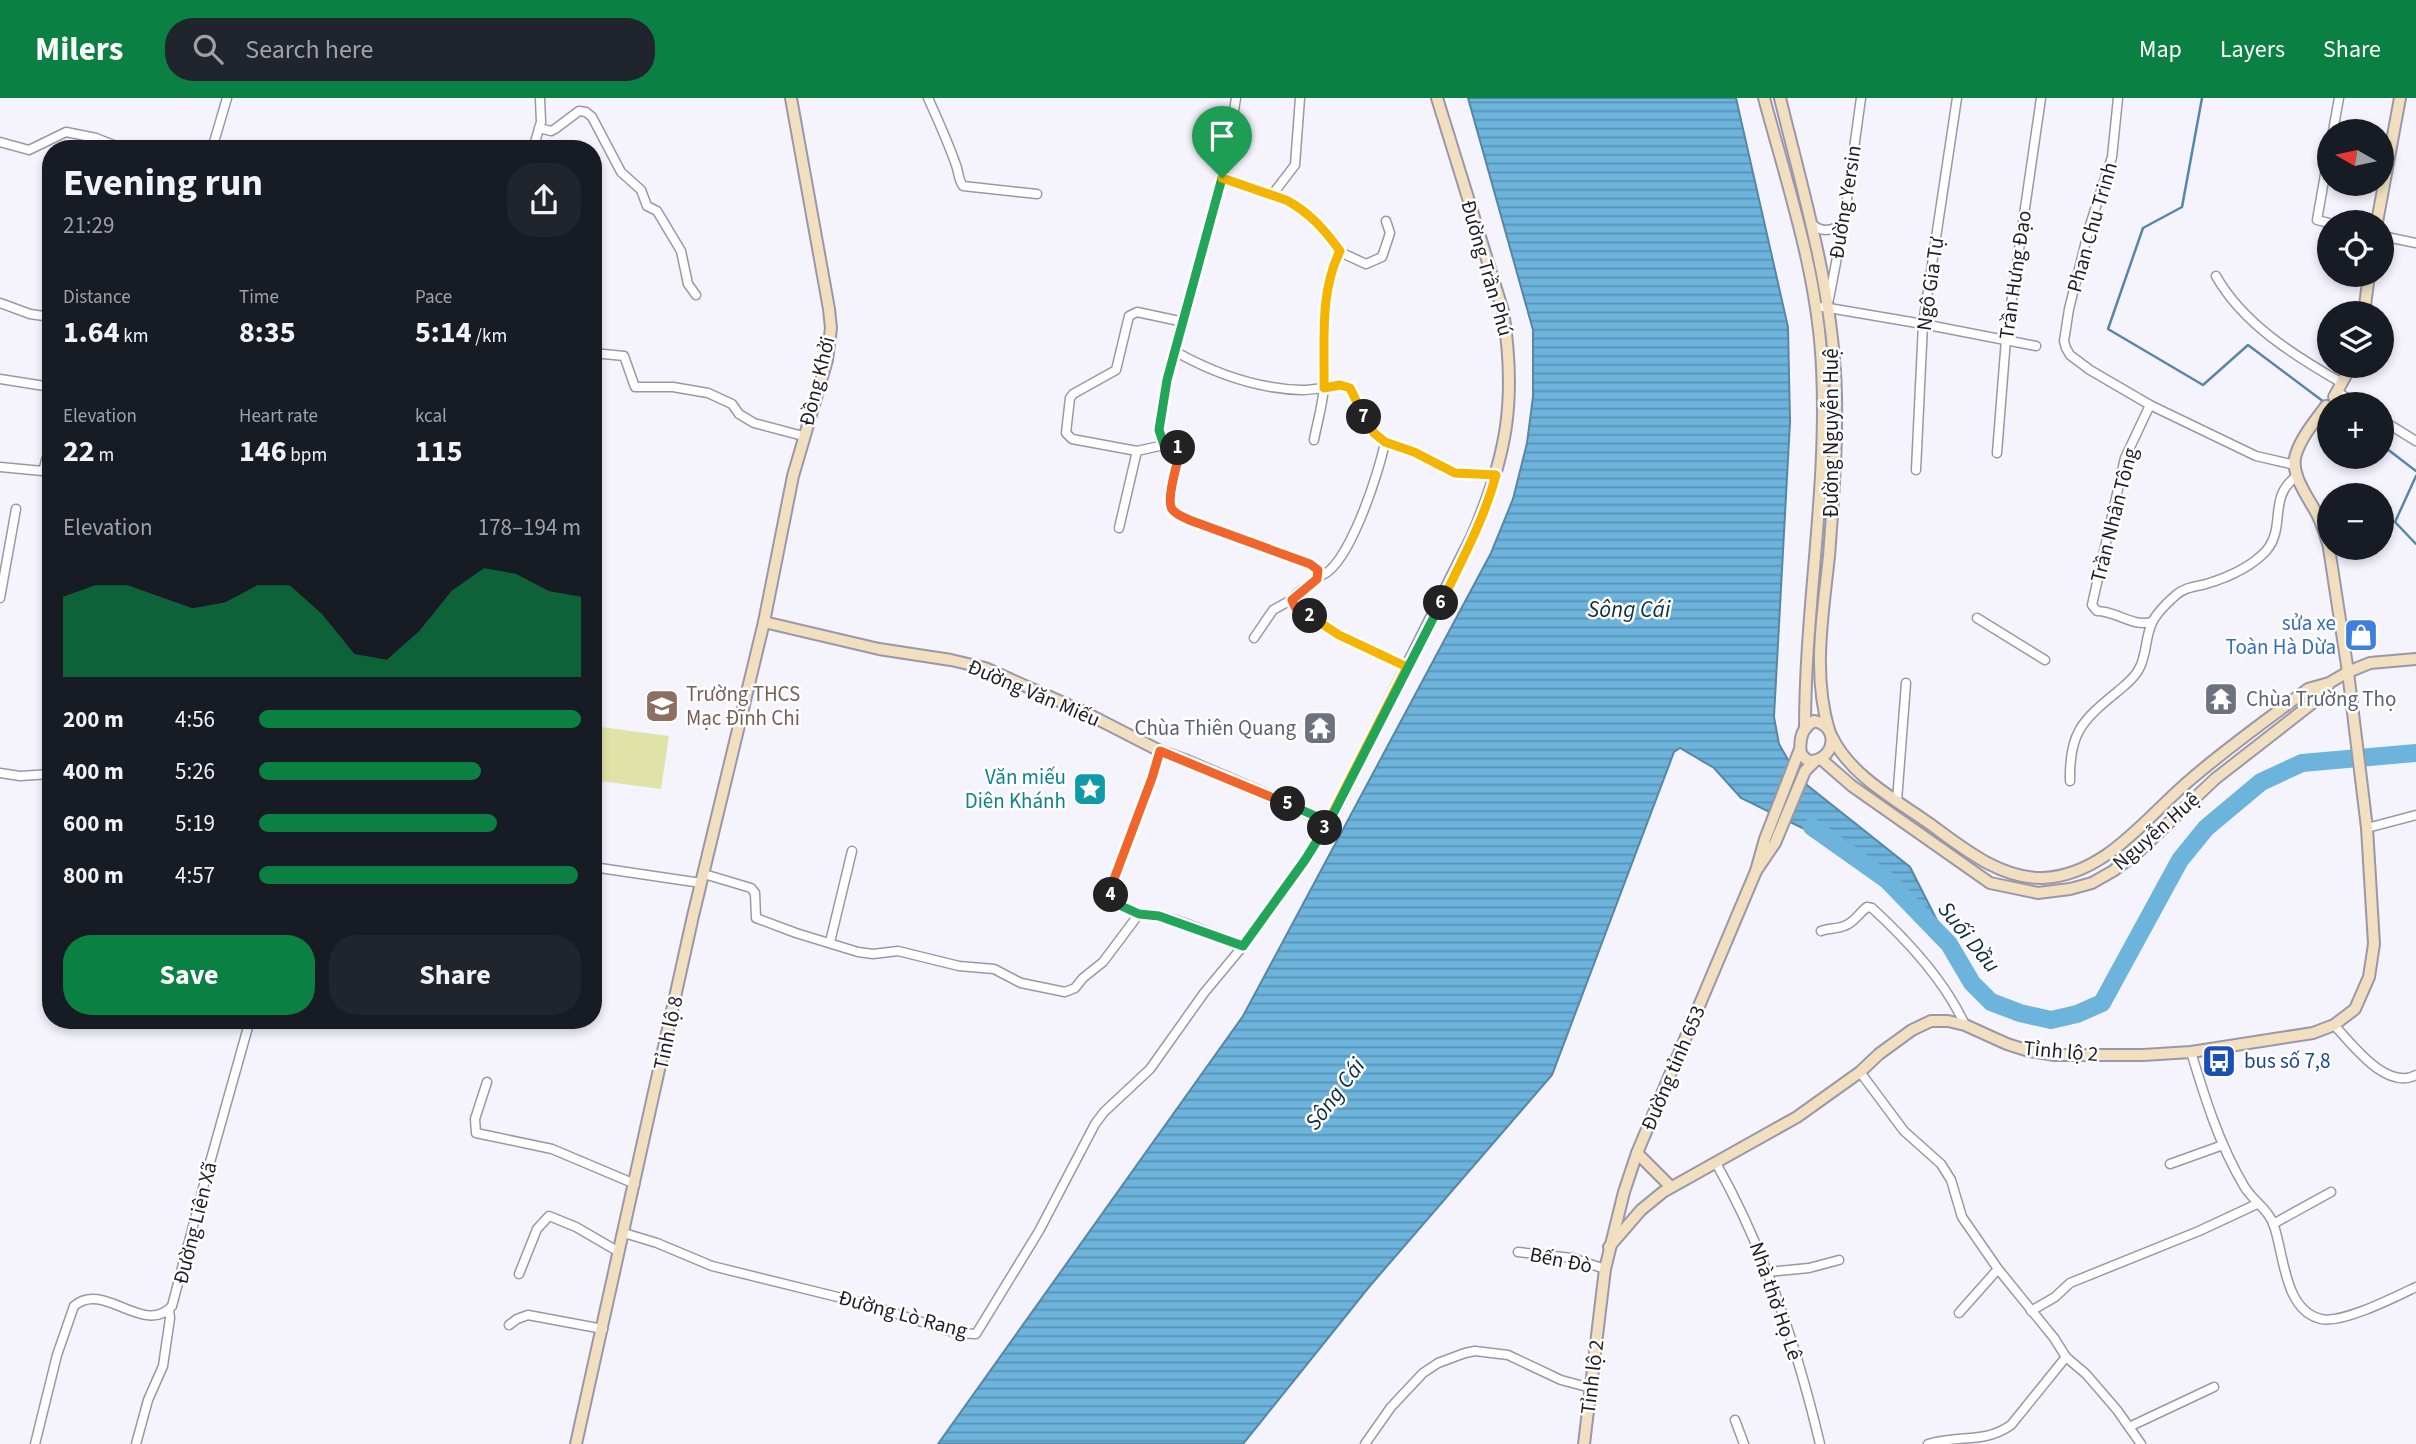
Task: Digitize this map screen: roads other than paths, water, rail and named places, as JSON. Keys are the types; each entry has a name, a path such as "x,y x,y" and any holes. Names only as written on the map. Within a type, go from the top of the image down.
{"main road":[{"name":"Đồng Khởi","path":"764,622 793,476 803,436 822,382 831,328 830,309 791,98"},
{"name":"Đường Trần Phú","path":"1329,822 1472,537 1490,495 1507,431 1509,346 1503,311 1437,98"},
{"name":"Đường Nguyễn Huệ","path":"1764,98 1822,307 1836,396 1830,544 1819,659 1819,685 1830,734"},
{"name":"Đường Nguyễn Huệ","path":"1780,98 1819,255 1822,307 1821,462 1806,658 1805,728"},
{"path":"2379,210 2400,98"},
{"path":"2338,390 2344,378"},
{"path":"2296,471 2297,453 2317,417"},
{"name":"Tỉnh lộ 2","path":"2296,471 2317,514"},
{"path":"1815,542 1830,544"},
{"name":"Tỉnh lộ 2","path":"1609,1247 1641,1210 1671,1187 1797,1117 1860,1072 1879,1054 1931,1021 1965,1025 2020,1049 2056,1055 2143,1055 2191,1052 2303,1035 2334,1025 2359,1002 2371,971 2374,944 2367,828 2348,671 2331,560"},
{"name":"Đường Văn Miếu","path":"764,622 879,649 985,668 1086,713 1160,751 1329,822"},
{"name":"Tỉnh lộ 8","path":"576,1444 703,878 764,622"},
{"name":"Nguyễn Huệ","path":"1830,734 1847,761 1867,780 1946,836 2001,871 2042,878 2085,867 2113,851 2190,780 2308,689 2329,683 2348,671 2370,663 2416,659"},
{"name":"Nguyễn Huệ","path":"1818,760 1990,883 2038,893 2092,883 2113,871 2136,854 2215,779 2315,701 2329,683"},
{"path":"1814,721 1825,725 1830,734 1830,750 1818,760 1804,759 1800,749 1805,728 1814,721"},
{"name":"Đường tỉnh 653","path":"1770,841 1800,749"},
{"name":"Đường tỉnh 653","path":"1605,1269 1637,1153 1756,871 1802,777 1809,765 1818,760"},
{"path":"1938,848 1946,836"},
{"path":"1637,1153 1671,1187"},
{"name":"Tỉnh lộ 2","path":"1584,1444 1605,1269"}],"street":[{"path":"215,140 227,98"},
{"path":"536,140 542,115 540,98"},
{"path":"928,98 944,132 957,167 959,182 963,186 1037,194"},
{"path":"1164,445 1159,430 1167,380 1222,178 1236,98"},
{"path":"1272,195 1295,165 1300,98"},
{"name":"Đường Yersin","path":"1822,307 1844,221 1861,98"},
{"name":"Ngô Gia Tự","path":"1916,470 1923,324 1956,98"},
{"name":"Trần Hưng Đạo","path":"1997,453 2006,339 2040,98"},
{"name":"Phan Chu Trinh","path":"2119,98 2112,157 2090,225 2064,341 2070,355 2090,370 2150,405"},
{"path":"2336,119 2340,98"},
{"path":"539,128 555,129 579,111 592,117 621,172 641,190 647,206 657,211 662,218 681,251 688,284 696,295"},
{"path":"50,140 66,132 76,132 99,140"},
{"path":"0,142 29,150 42,144"},
{"path":"1222,178 1286,200 1324,229 1340,251 1366,264 1382,257 1390,233 1386,220"},
{"path":"1811,223 1817,228 1831,230 1844,221"},
{"path":"2394,238 2416,243"},
{"path":"1314,440 1324,388 1326,300 1330,276 1340,251"},
{"path":"2216,276 2228,298 2341,392"},
{"path":"0,303 42,315"},
{"path":"1822,307 2036,346"},
{"path":"1184,322 1132,313 1127,320 1116,370 1112,375 1070,398 1066,426 1069,437 1137,450 1164,445 1176,447 1180,452 1170,505 1177,514 1213,530 1310,564 1318,570 1318,576"},
{"path":"1176,352 1193,362 1255,384 1301,390 1340,385 1350,388 1367,423 1385,442 1414,452 1455,473 1496,475"},
{"path":"602,354 624,356 635,387 673,387 708,393 732,404 739,414 754,423 803,436"},
{"path":"0,379 42,386"},
{"path":"2070,781 2073,741 2090,717 2137,673 2152,622 2180,592 2214,582 2239,570 2265,552 2275,534 2278,501 2296,471 2256,456 2150,405"},
{"name":"Trần Nhân Tông","path":"2150,405 2125,458 2092,605 2097,611 2113,612 2135,624 2152,622"},
{"path":"2394,427 2416,441"},
{"path":"1254,638 1273,610 1292,600 1318,576 1325,576 1332,570 1357,527 1373,489 1385,442"},
{"path":"1119,528 1137,450"},
{"path":"0,467 42,471"},
{"path":"0,598 16,509"},
{"path":"1292,600 1295,607 1339,635 1407,667"},
{"path":"1977,618 2045,660"},
{"path":"1898,802 1906,682"},
{"path":"1160,751 1112,887 1111,896 1114,902 1139,914 1159,916 1243,946 1329,822"},
{"path":"0,773 20,776 42,775"},
{"path":"2367,828 2416,815"},
{"path":"830,942 852,851"},
{"path":"602,868 703,878 754,891 755,914 760,921 865,953 898,951 972,968 1000,970 1021,983 1065,992 1075,988 1103,962 1139,914"},
{"path":"1821,931 1831,927 1841,928 1867,907 1872,908 1930,972 1957,1007 1965,1025"},
{"name":"Đường Lò Rang","path":"624,1233 657,1243 712,1266 866,1304 956,1333 976,1334 1040,1231 1087,1138 1104,1112 1150,1069 1204,993 1243,946"},
{"path":"2334,1025 2381,1071 2400,1079 2416,1075"},
{"name":"Đường Liên Xã","path":"35,1444 57,1355 74,1306 79,1301 94,1299 147,1315 159,1315 169,1310 175,1300 247,1029"},
{"path":"2191,1052 2210,1116 2245,1189 2257,1204 2263,1207 2273,1224 2290,1286 2297,1301 2308,1313 2318,1319 2335,1319 2416,1287"},
{"path":"1860,1072 1903,1130 1946,1171 1962,1217 1998,1269 2067,1357 2118,1410 2141,1444"},
{"path":"487,1082 475,1119 476,1133 552,1149 635,1184"},
{"path":"2170,1164 2223,1144"},
{"name":"Nhà thờ Họ Lê","path":"1716,1163 1748,1222 1776,1290 1809,1395 1821,1444"},
{"path":"2273,1224 2331,1192"},
{"path":"2031,1311 2055,1297 2070,1283 2199,1231 2257,1204"},
{"path":"519,1274 537,1229 549,1216 576,1227 620,1252"},
{"name":"Bến Đò","path":"1518,1252 1572,1258 1605,1269"},
{"path":"1768,1272 1810,1268 1839,1260"},
{"path":"1959,1313 1998,1269"},
{"path":"136,1444 148,1400 163,1366 169,1310"},
{"path":"509,1325 528,1315 603,1329"},
{"path":"1365,1444 1391,1407 1423,1373 1438,1363 1465,1353 1475,1351 1508,1356 1561,1380 1591,1388"},
{"path":"1928,1444 1956,1439 1992,1442 2011,1425 2067,1357"},
{"path":"2129,1427 2214,1387"},
{"path":"1735,1420 1744,1444"}],"water":[{"name":"Sông Cái","path":"1468,98 1736,98 1788,327 1790,422 1774,717 1779,744 1807,785 1910,867 1949,944 1893,882 1845,840 1827,840 1741,798 1714,768 1680,748 1674,752 1552,1075 1369,1287 1243,1444 938,1444 1243,1016 1491,553 1513,499 1527,443 1533,397 1533,330"}],"waterway":[{"path":"2202,98 2182,207 2143,228 2108,329 2203,385 2248,345 2317,397"},
{"path":"2394,454 2416,471"},
{"path":"2416,476 2395,522 2416,544"},
{"name":"Suối Dầu","path":"1812,827 1887,880 1949,944 1972,983 1991,1002 2020,1013 2051,1020 2077,1014 2102,1003 2180,860 2206,828 2261,782 2302,763 2416,753"}],"place":[{"name":"sửa xe Toàn Hà Dừa","path":"2361,635"},
{"name":"Chùa Trường Thọ","path":"2221,699"},
{"name":"Trường THCS Mạc Đĩnh Chi","path":"662,706"},
{"name":"Chùa Thiên Quang","path":"1320,728"},
{"name":"Văn miếu Diên Khánh","path":"1090,789"},
{"name":"bus số 7,8","path":"2219,1061"}]}
